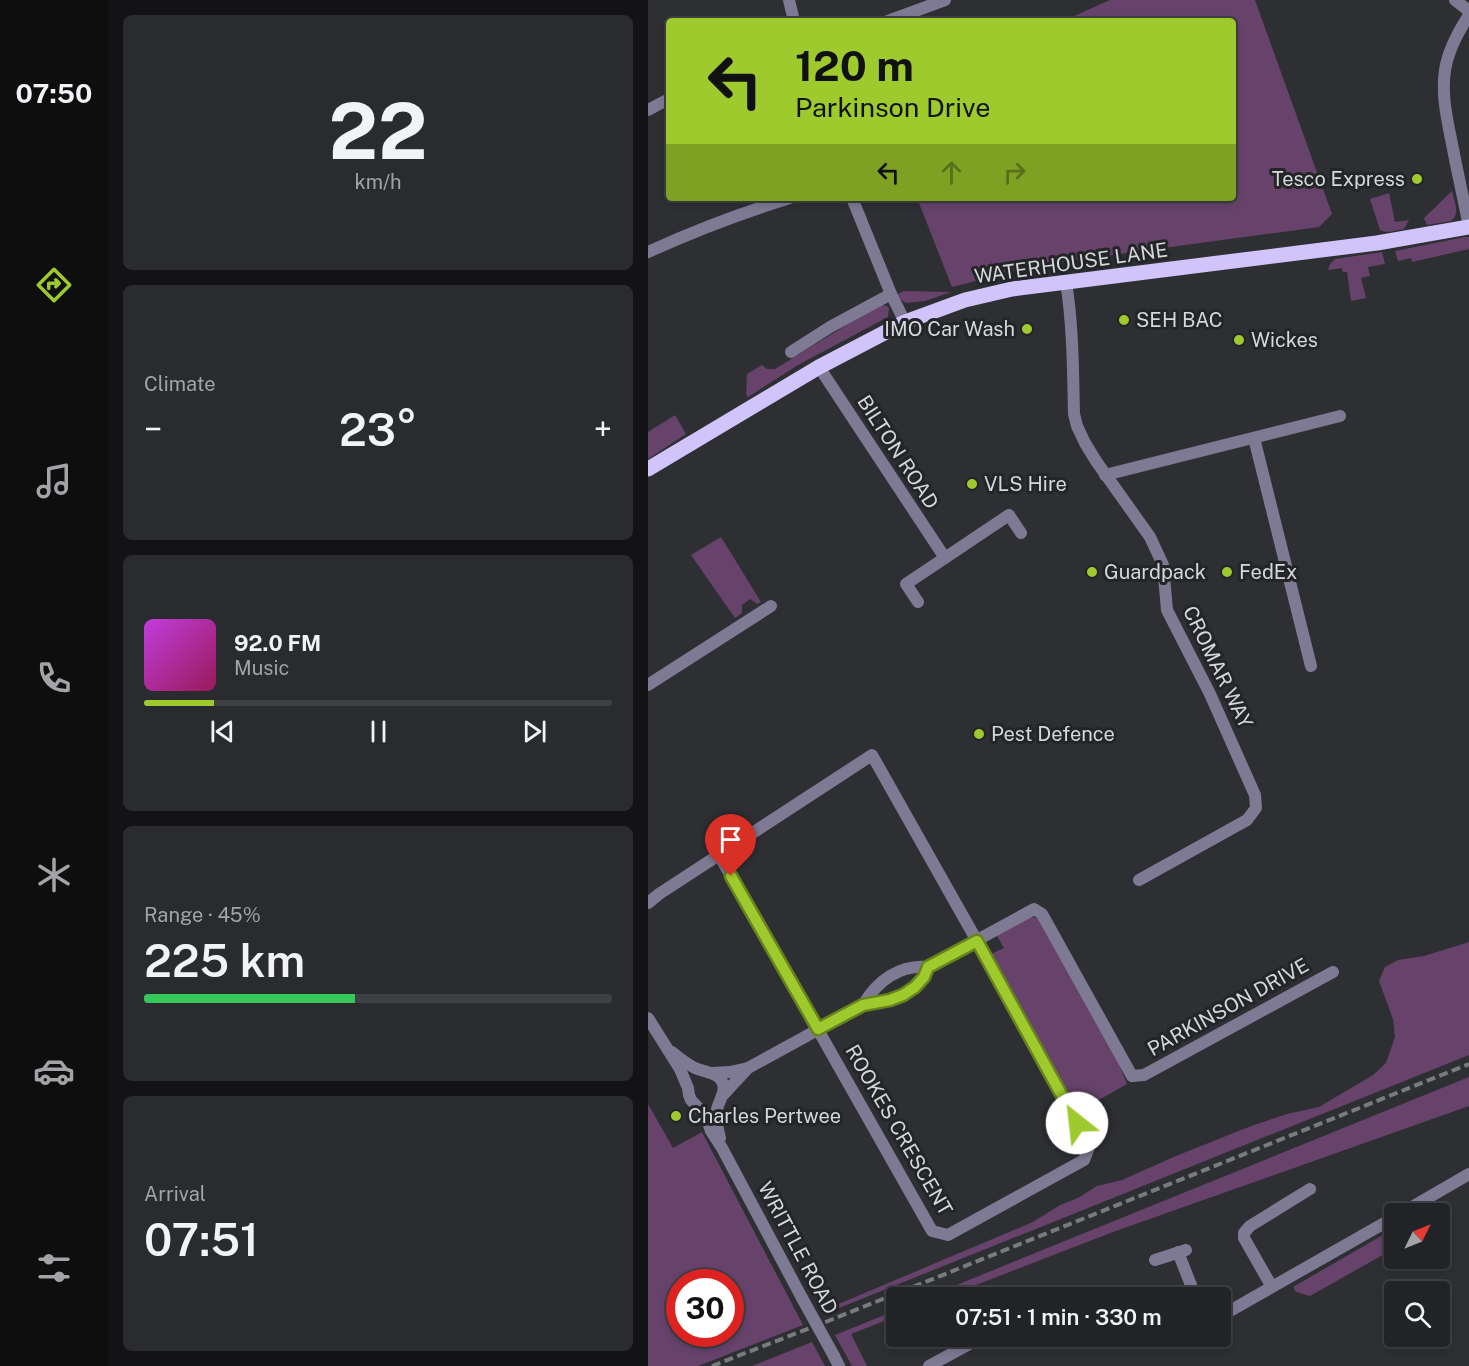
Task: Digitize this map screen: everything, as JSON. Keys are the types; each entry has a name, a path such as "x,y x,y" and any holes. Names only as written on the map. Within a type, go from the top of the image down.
{"main road":[{"name":"WATERHOUSE LANE","path":"648,470 819,367 905,322 965,300 1012,289 1102,276 1344,248 1469,227"}],"street":[{"path":"789,0 793,18"},
{"path":"896,18 945,0"},
{"path":"1455,0 1469,13 1452,45 1445,68 1443,87 1445,108 1469,227"},
{"path":"648,110 666,101"},
{"path":"648,252 679,237 781,201"},
{"path":"853,201 891,294 905,322"},
{"name":"CROMAR WAY","path":"1066,282 1072,335 1074,414 1077,426 1105,475 1150,537 1163,565 1167,610 1210,694 1255,795 1256,808 1247,820 1139,880"},
{"path":"791,352 830,327 891,294"},
{"name":"BILTON ROAD","path":"819,367 945,558"},
{"path":"1105,475 1340,416"},
{"path":"1254,438 1311,666"},
{"path":"918,602 906,584 1009,516 1021,533"},
{"path":"648,685 771,606"},
{"name":"ROOKES CRESCENT","path":"872,754 977,941 1089,1147 1084,1160 948,1235 932,1231 720,855 872,754"},
{"path":"651,901 720,855"},
{"name":"PARKINSON DRIVE","path":"863,1005 875,987 892,975 918,966 928,967 1034,909 1042,914 1132,1076 1144,1075 1333,972"},
{"name":"PARKINSON DRIVE","path":"722,1098 734,1081 748,1068 863,1005 903,995 924,977 928,967"},
{"name":"WRITTLE ROAD","path":"648,1018 680,1069 690,1098 706,1116 711,1131 723,1148 837,1361"},
{"name":"WRITTLE ROAD","path":"666,1048 693,1067 709,1073"},
{"name":"PARKINSON DRIVE","path":"709,1073 748,1068"},
{"path":"688,1088 690,1082 699,1074 709,1073 718,1076 722,1081 724,1087 722,1098 714,1106 702,1108 696,1105"},
{"name":"WRITTLE ROAD","path":"722,1098 716,1114 723,1148"},
{"path":"1419,1203 1469,1174"},
{"path":"1272,1287 1244,1239 1244,1233 1250,1226 1310,1190"},
{"path":"1231,1310 1384,1223"},
{"path":"1155,1260 1182,1251 1193,1287"},
{"path":"929,1366 964,1347"}],"shaded area":[{"path":"1110,0 1255,0 1332,214 1319,227 1038,265 952,287 918,201 1236,201 1236,18 1070,18"},
{"path":"1452,191 1456,207 1454,218 1451,221 1427,225 1424,218"},
{"path":"1389,193 1395,222 1409,220 1404,229 1388,232 1380,230 1370,199"},
{"path":"1469,237 1469,249 1412,262 1411,258 1398,261 1395,251"},
{"path":"1382,252 1385,264 1368,267 1370,276 1361,278 1366,298 1351,301 1347,272 1343,272 1342,268 1328,270 1330,264 1335,259"},
{"path":"904,291 951,292 925,301 906,303 898,294"},
{"path":"882,305 889,308 888,317 798,365 748,397 746,394 747,374 762,365 767,369 775,369"},
{"path":"675,415 686,434 648,459 648,432"},
{"path":"721,537 761,602 757,604 750,599 742,605 742,613 735,618 691,555"},
{"path":"1025,915 1040,919 1118,1062 1127,1084 1090,1105 1073,1102 991,954 1004,948 994,931"},
{"path":"1469,942 1469,1055 891,1287 886,1287 886,1289 824,1314 822,1311 1033,1222 1097,1186 1122,1180 1246,1128 1287,1114 1319,1107 1373,1075 1386,1063 1395,1037 1393,1019 1379,981 1385,967 1398,960 1424,956"},
{"path":"1469,1077 1469,1106 1113,1232 971,1287 952,1287"},
{"path":"648,1104 673,1148 702,1132 803,1325 698,1366 648,1366"},
{"path":"1384,1234 1384,1254 1310,1296 1296,1292 1293,1287"},
{"path":"886,1314 886,1320 851,1334 867,1366 852,1366 835,1335"},
{"path":"812,1342 825,1366 752,1366"}],"railway":[{"path":"712,1366 1469,1064"}],"place":[{"name":"Tesco Express","path":"1417,179"},
{"name":"SEH BAC","path":"1124,320"},
{"name":"IMO Car Wash","path":"1027,329"},
{"name":"Wickes","path":"1239,340"},
{"name":"VLS Hire","path":"972,484"},
{"name":"Guardpack","path":"1092,572"},
{"name":"FedEx","path":"1227,572"},
{"name":"Pest Defence","path":"979,734"},
{"name":"Charles Pertwee","path":"676,1116"}],"route":[{"path":"731,876 818,1029 863,1005 903,995 924,977 928,967 977,941 1077,1123"}]}
